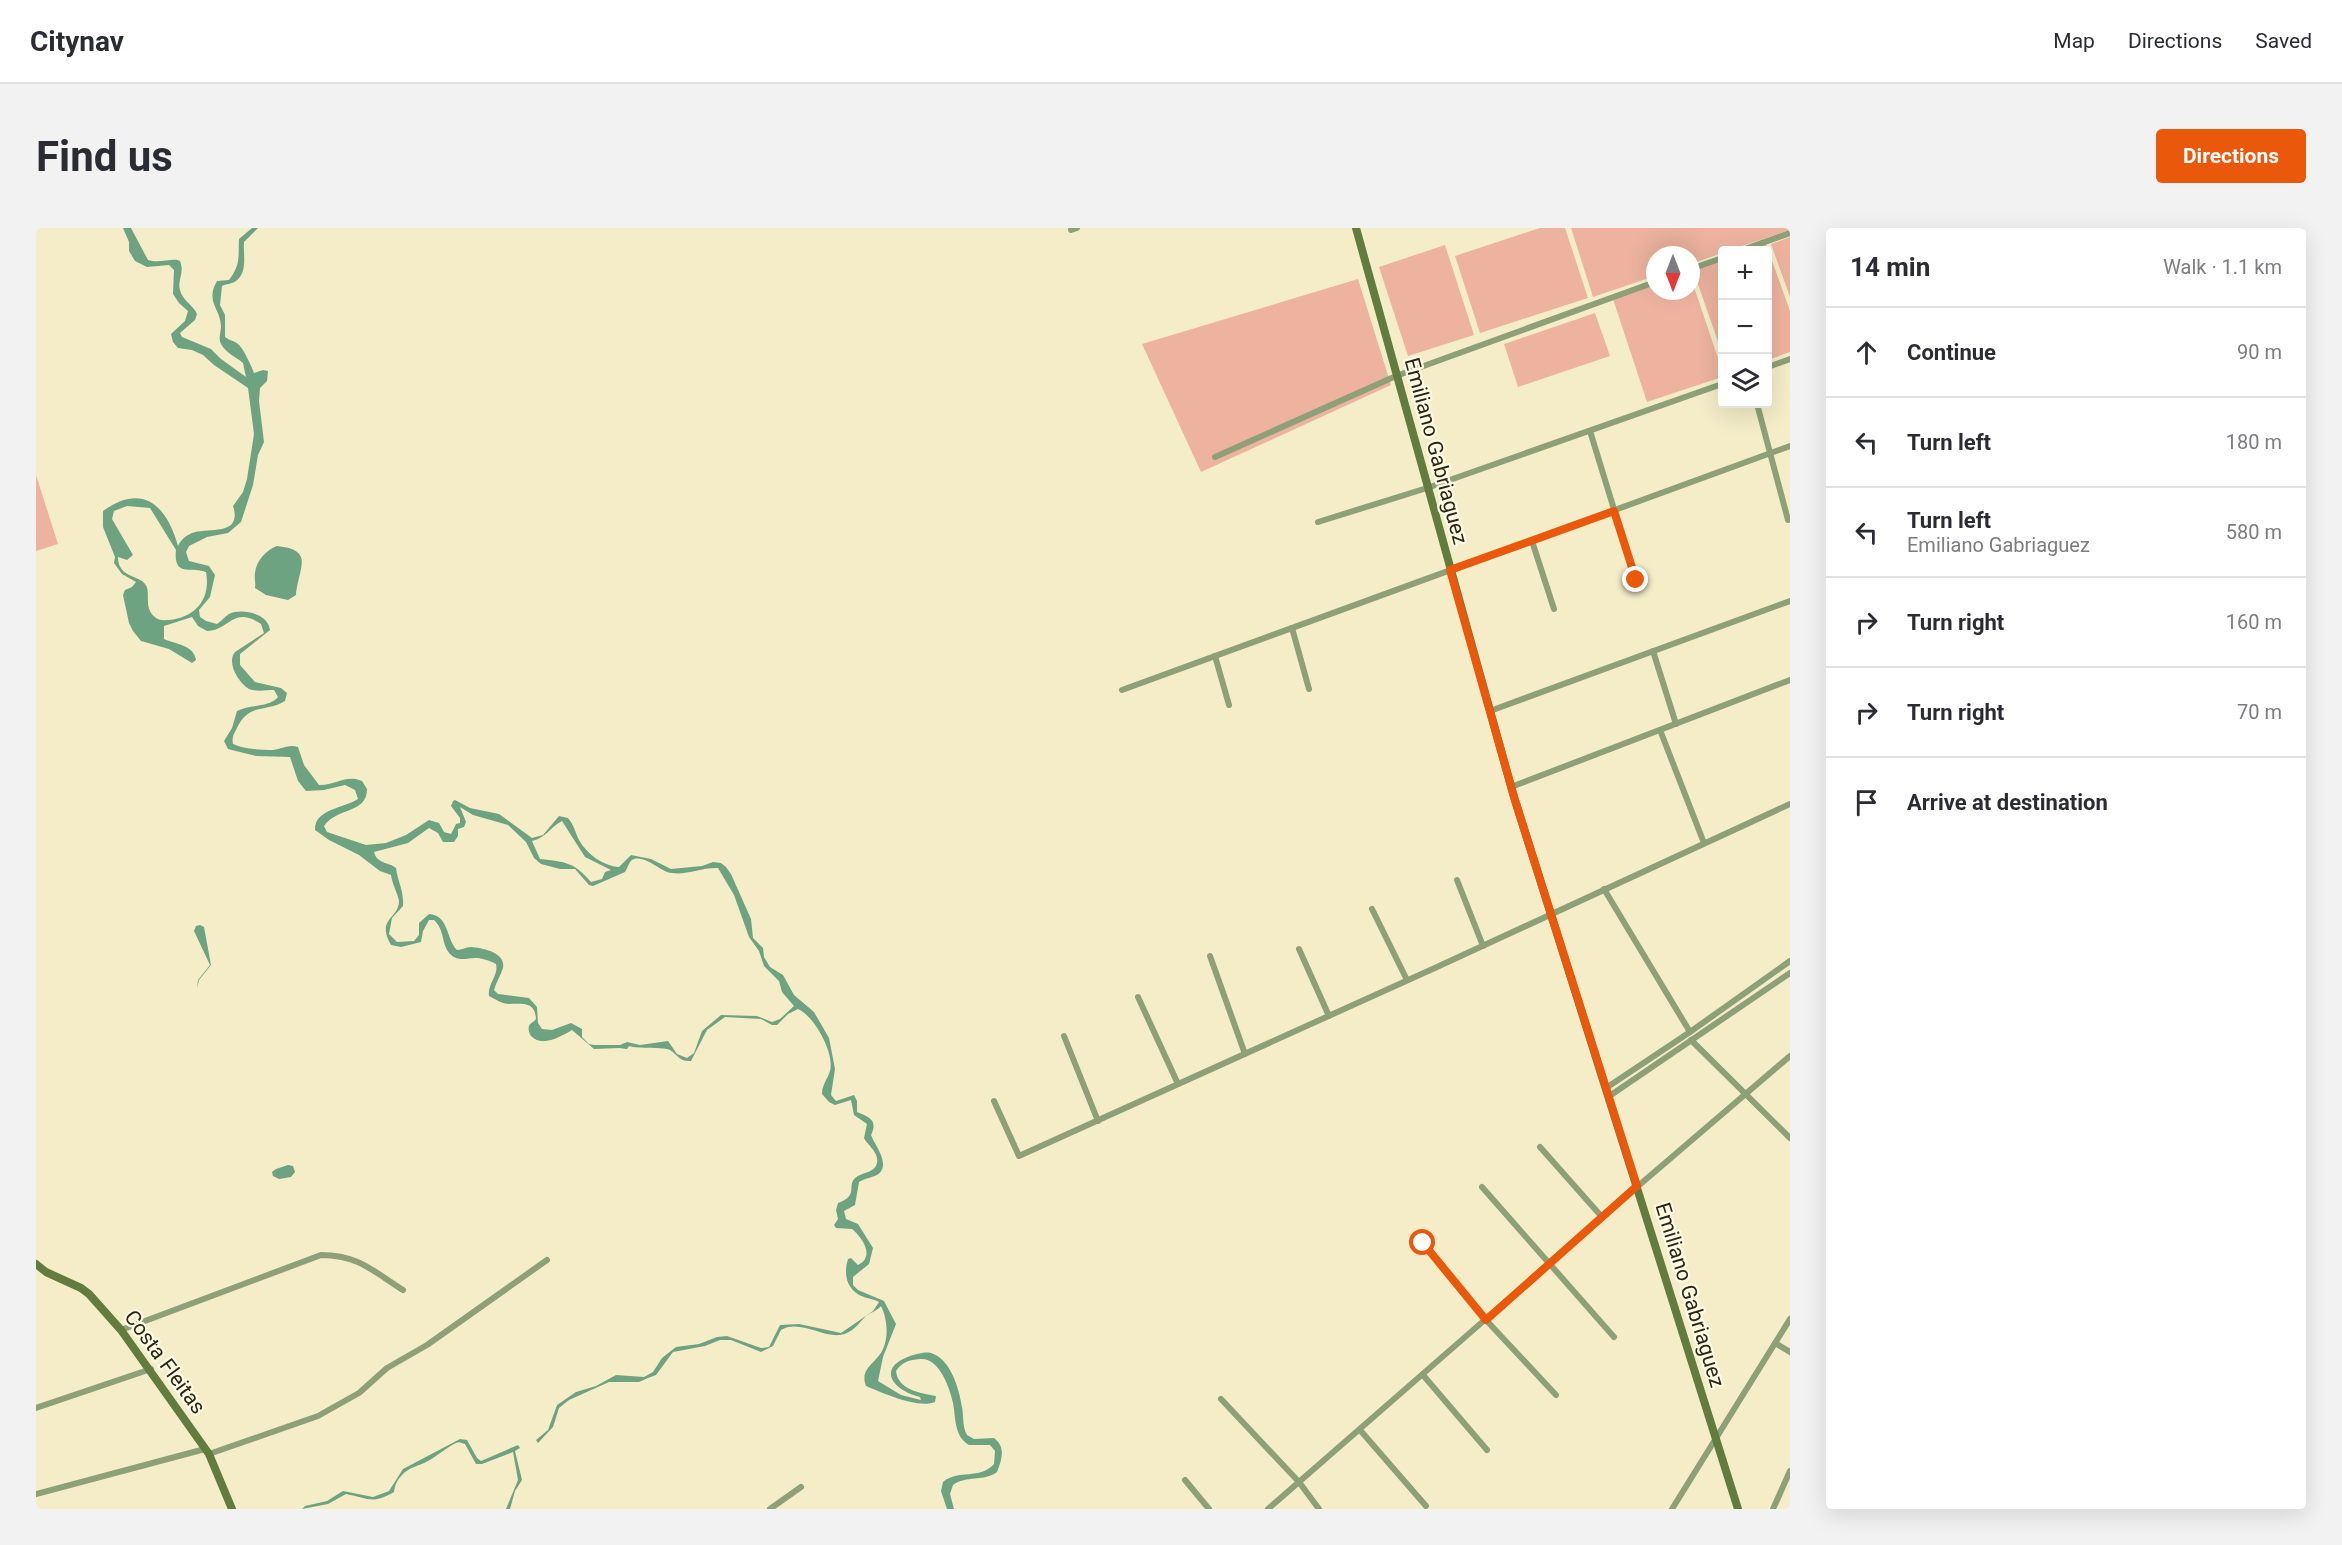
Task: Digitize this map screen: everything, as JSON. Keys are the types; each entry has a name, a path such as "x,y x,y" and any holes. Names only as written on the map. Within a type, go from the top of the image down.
{"main road":[{"name":"Emiliano Gabriaguez","path":"1356,228 1426,488 1511,787 1738,1509"},
{"name":"Costa Fleitas","path":"36,1264 89,1294 121,1330 151,1369 207,1451 232,1509"}],"street":[{"path":"1753,246 1790,233"},
{"path":"1700,266 1718,259"},
{"path":"1215,457 1396,376 1646,285"},
{"path":"1772,365 1790,359"},
{"path":"1318,522 1426,488 1718,385"},
{"path":"1758,408 1788,520"},
{"path":"1590,430 1636,580"},
{"path":"1122,690 1790,446"},
{"path":"1532,541 1554,609"},
{"path":"1490,711 1790,601"},
{"path":"1292,628 1309,689"},
{"path":"1653,651 1676,724"},
{"path":"1215,656 1229,705"},
{"path":"1511,787 1790,680"},
{"path":"1660,730 1704,843"},
{"path":"994,1101 1019,1156 1790,804"},
{"path":"1457,880 1483,946"},
{"path":"1604,889 1693,1041 1790,1138"},
{"path":"1372,909 1407,980"},
{"path":"1299,949 1329,1016"},
{"path":"1210,956 1245,1054"},
{"path":"1607,1093 1790,961"},
{"path":"1607,1093 1693,1041 1790,973"},
{"path":"1138,997 1178,1084"},
{"path":"1064,1036 1098,1120"},
{"path":"1268,1509 1637,1186 1790,1056"},
{"path":"1540,1147 1602,1217"},
{"path":"1482,1187 1614,1337"},
{"path":"1423,1243 1486,1320 1556,1395"},
{"path":"121,1330 321,1256 338,1255 357,1260 402,1290"},
{"path":"36,1494 207,1451 318,1416 359,1393 387,1368 427,1345 547,1260"},
{"path":"1672,1509 1790,1320"},
{"path":"1775,1343 1790,1352"},
{"path":"36,1408 151,1369"},
{"path":"1423,1375 1487,1450"},
{"path":"1221,1400 1299,1482 1319,1509"},
{"path":"1360,1430 1426,1506"},
{"path":"1773,1509 1790,1471"},
{"path":"1185,1480 1209,1509"},
{"path":"770,1509 801,1487"}],"shaded area":[{"path":"123,228 131,228 148,260 180,261 182,269 180,290 197,314 195,320 180,333 182,337 211,349 246,377 243,363 221,344 220,319 212,294 217,281 229,280 235,269 239,239 252,228 258,228 244,242 244,268 240,277 222,286 220,305 225,315 225,337 241,347 254,373 268,371 267,381 260,388 259,401 264,442 258,455 253,485 241,522 228,533 207,537 189,546 186,552 189,561 209,566 215,575 210,597 199,610 200,617 217,624 234,612 254,613 265,619 270,630 240,654 240,665 255,682 281,688 287,693 285,701 278,705 258,709 246,715 234,733 233,744 263,750 298,747 304,765 319,785 345,779 362,781 367,789 362,803 336,816 324,826 327,832 366,845 386,843 406,835 429,820 439,823 444,832 451,834 456,824 460,823 460,818 451,806 455,800 470,808 499,814 532,838 543,835 559,816 568,818 586,850 601,862 613,866 619,867 631,855 651,859 671,869 702,866 713,862 721,863 726,867 751,919 753,938 763,948 764,957 770,967 783,975 794,995 814,1012 829,1038 835,1069 831,1095 836,1101 854,1095 857,1101 857,1112 872,1120 874,1126 871,1135 881,1155 883,1166 877,1175 859,1182 855,1205 844,1211 846,1219 858,1224 873,1248 869,1264 853,1277 853,1285 858,1290 884,1301 896,1324 883,1357 878,1381 901,1395 921,1400 920,1397 900,1388 894,1382 891,1376 892,1370 904,1358 917,1354 929,1353 938,1356 949,1368 959,1392 967,1435 974,1439 994,1438 1002,1449 997,1472 953,1485 950,1494 954,1509 947,1509 941,1491 943,1482 955,1476 988,1469 994,1464 995,1451 990,1445 969,1445 961,1437 956,1427 953,1403 946,1382 933,1363 920,1359 909,1361 896,1371 905,1386 917,1392 936,1396 935,1402 928,1404 910,1402 866,1386 865,1375 883,1349 887,1333 881,1306 845,1334 826,1334 795,1326 781,1330 773,1346 761,1352 731,1340 720,1340 705,1346 673,1352 656,1375 639,1382 609,1382 569,1400 559,1408 553,1427 538,1443 536,1440 548,1430 557,1405 576,1392 596,1386 616,1375 644,1377 653,1372 662,1358 676,1347 699,1344 727,1336 761,1348 769,1347 780,1325 799,1324 841,1333 873,1311 879,1302 854,1291 846,1276 848,1259 851,1258 858,1265 863,1262 866,1257 866,1247 852,1229 836,1228 834,1225 838,1219 836,1210 838,1203 849,1197 854,1179 872,1170 877,1163 875,1152 864,1138 867,1124 854,1115 851,1100 835,1105 822,1094 830,1071 829,1055 816,1027 798,1009 788,1014 777,1025 761,1019 725,1017 707,1030 691,1061 681,1059 670,1050 663,1049 629,1046 627,1049 594,1049 572,1030 552,1040 541,1041 531,1036 529,1032 530,1025 536,1019 530,1006 504,1003 489,996 496,964 478,958 453,957 447,950 440,928 434,920 429,920 423,931 421,942 401,947 391,945 387,936 387,924 398,908 399,902 391,875 380,871 359,855 315,830 316,823 325,813 358,799 355,790 345,785 306,791 298,781 290,757 256,756 228,749 224,741 232,728 237,711 269,703 278,697 274,690 249,689 238,678 233,667 235,652 264,633 261,624 244,617 207,631 198,626 192,617 164,626 164,639 192,651 196,660 192,663 169,649 141,641 129,623 123,595 125,590 136,582 122,574 114,563 115,557 103,527 103,511 130,499 141,499 151,503 167,520 178,546 192,533 228,527 235,516 233,506 243,492 247,479 254,434 248,388 203,355 192,350 178,348 173,342 171,334 185,321 188,311 173,294 174,270 169,265 147,267 135,261 129,251 129,242","holes":["127,506 150,508 176,550 177,564 180,568 206,572 204,598 194,611 169,620 156,618 149,610 148,591 145,584 121,569 118,557 127,560 133,555 112,519 114,511","460,807 473,815 508,825 526,842 534,858 541,864 560,869 575,869 589,885 593,886 625,872 631,861 636,859 646,860 673,873 718,868 734,895 749,937 759,951 764,966 779,981 782,992 794,1006 780,1019 772,1022 757,1016 721,1015 702,1031 694,1053 687,1058 677,1054 668,1041 640,1045 627,1042 620,1045 594,1045 589,1044 582,1037 582,1029 571,1023 552,1030 542,1029 538,1023 537,1007 529,998 498,994 494,990 503,968 501,958 481,948 471,947 457,950 440,918 429,914 419,923 419,935 414,941 397,942 389,934 392,918 403,906 403,895 396,868 380,861 374,852 408,843 429,828 438,833 443,842 454,842 458,836 458,829 464,827 466,822","562,821 585,857 611,870 605,872 602,879 591,882 580,870 569,864 540,859 532,841 541,837"]},
{"path":"1540,228 1565,228 1588,298 1480,333 1455,256"},
{"path":"1571,228 1790,228 1790,230 1742,246 1718,246 1718,254 1700,261 1700,246 1646,246 1646,279 1593,297"},
{"path":"1790,237 1790,297 1772,246 1771,244"},
{"path":"1445,245 1474,335 1408,356 1379,267"},
{"path":"1718,261 1718,342 1700,290 1700,267"},
{"path":"1772,261 1790,311 1790,352 1772,359"},
{"path":"1358,279 1391,385 1201,472 1142,344"},
{"path":"1646,285 1646,300 1698,300 1718,358 1718,378 1647,402 1612,296"},
{"path":"1595,313 1610,356 1518,387 1504,344"},
{"path":"36,475 58,544 36,551"},
{"path":"277,546 289,548 301,556 296,595 288,600 266,595 255,588 257,564 265,553"},
{"path":"196,926 204,927 211,965 199,980 197,988 198,980 210,965 194,931"},
{"path":"288,1165 293,1166 295,1172 291,1177 279,1179 273,1176 272,1172 276,1169"},
{"path":"460,1439 467,1440 481,1461 518,1445 520,1448 515,1451 522,1480 515,1491 510,1509 506,1509 518,1480 513,1452 482,1464 476,1464 465,1444 459,1442 405,1472 394,1492 387,1496 370,1499 346,1494 328,1504 302,1509 305,1506 327,1501 343,1491 373,1497 389,1491 403,1469"}],"route":[{"path":"1423,1243 1486,1320 1637,1186 1514,797 1450,570 1614,511 1636,580"}]}
